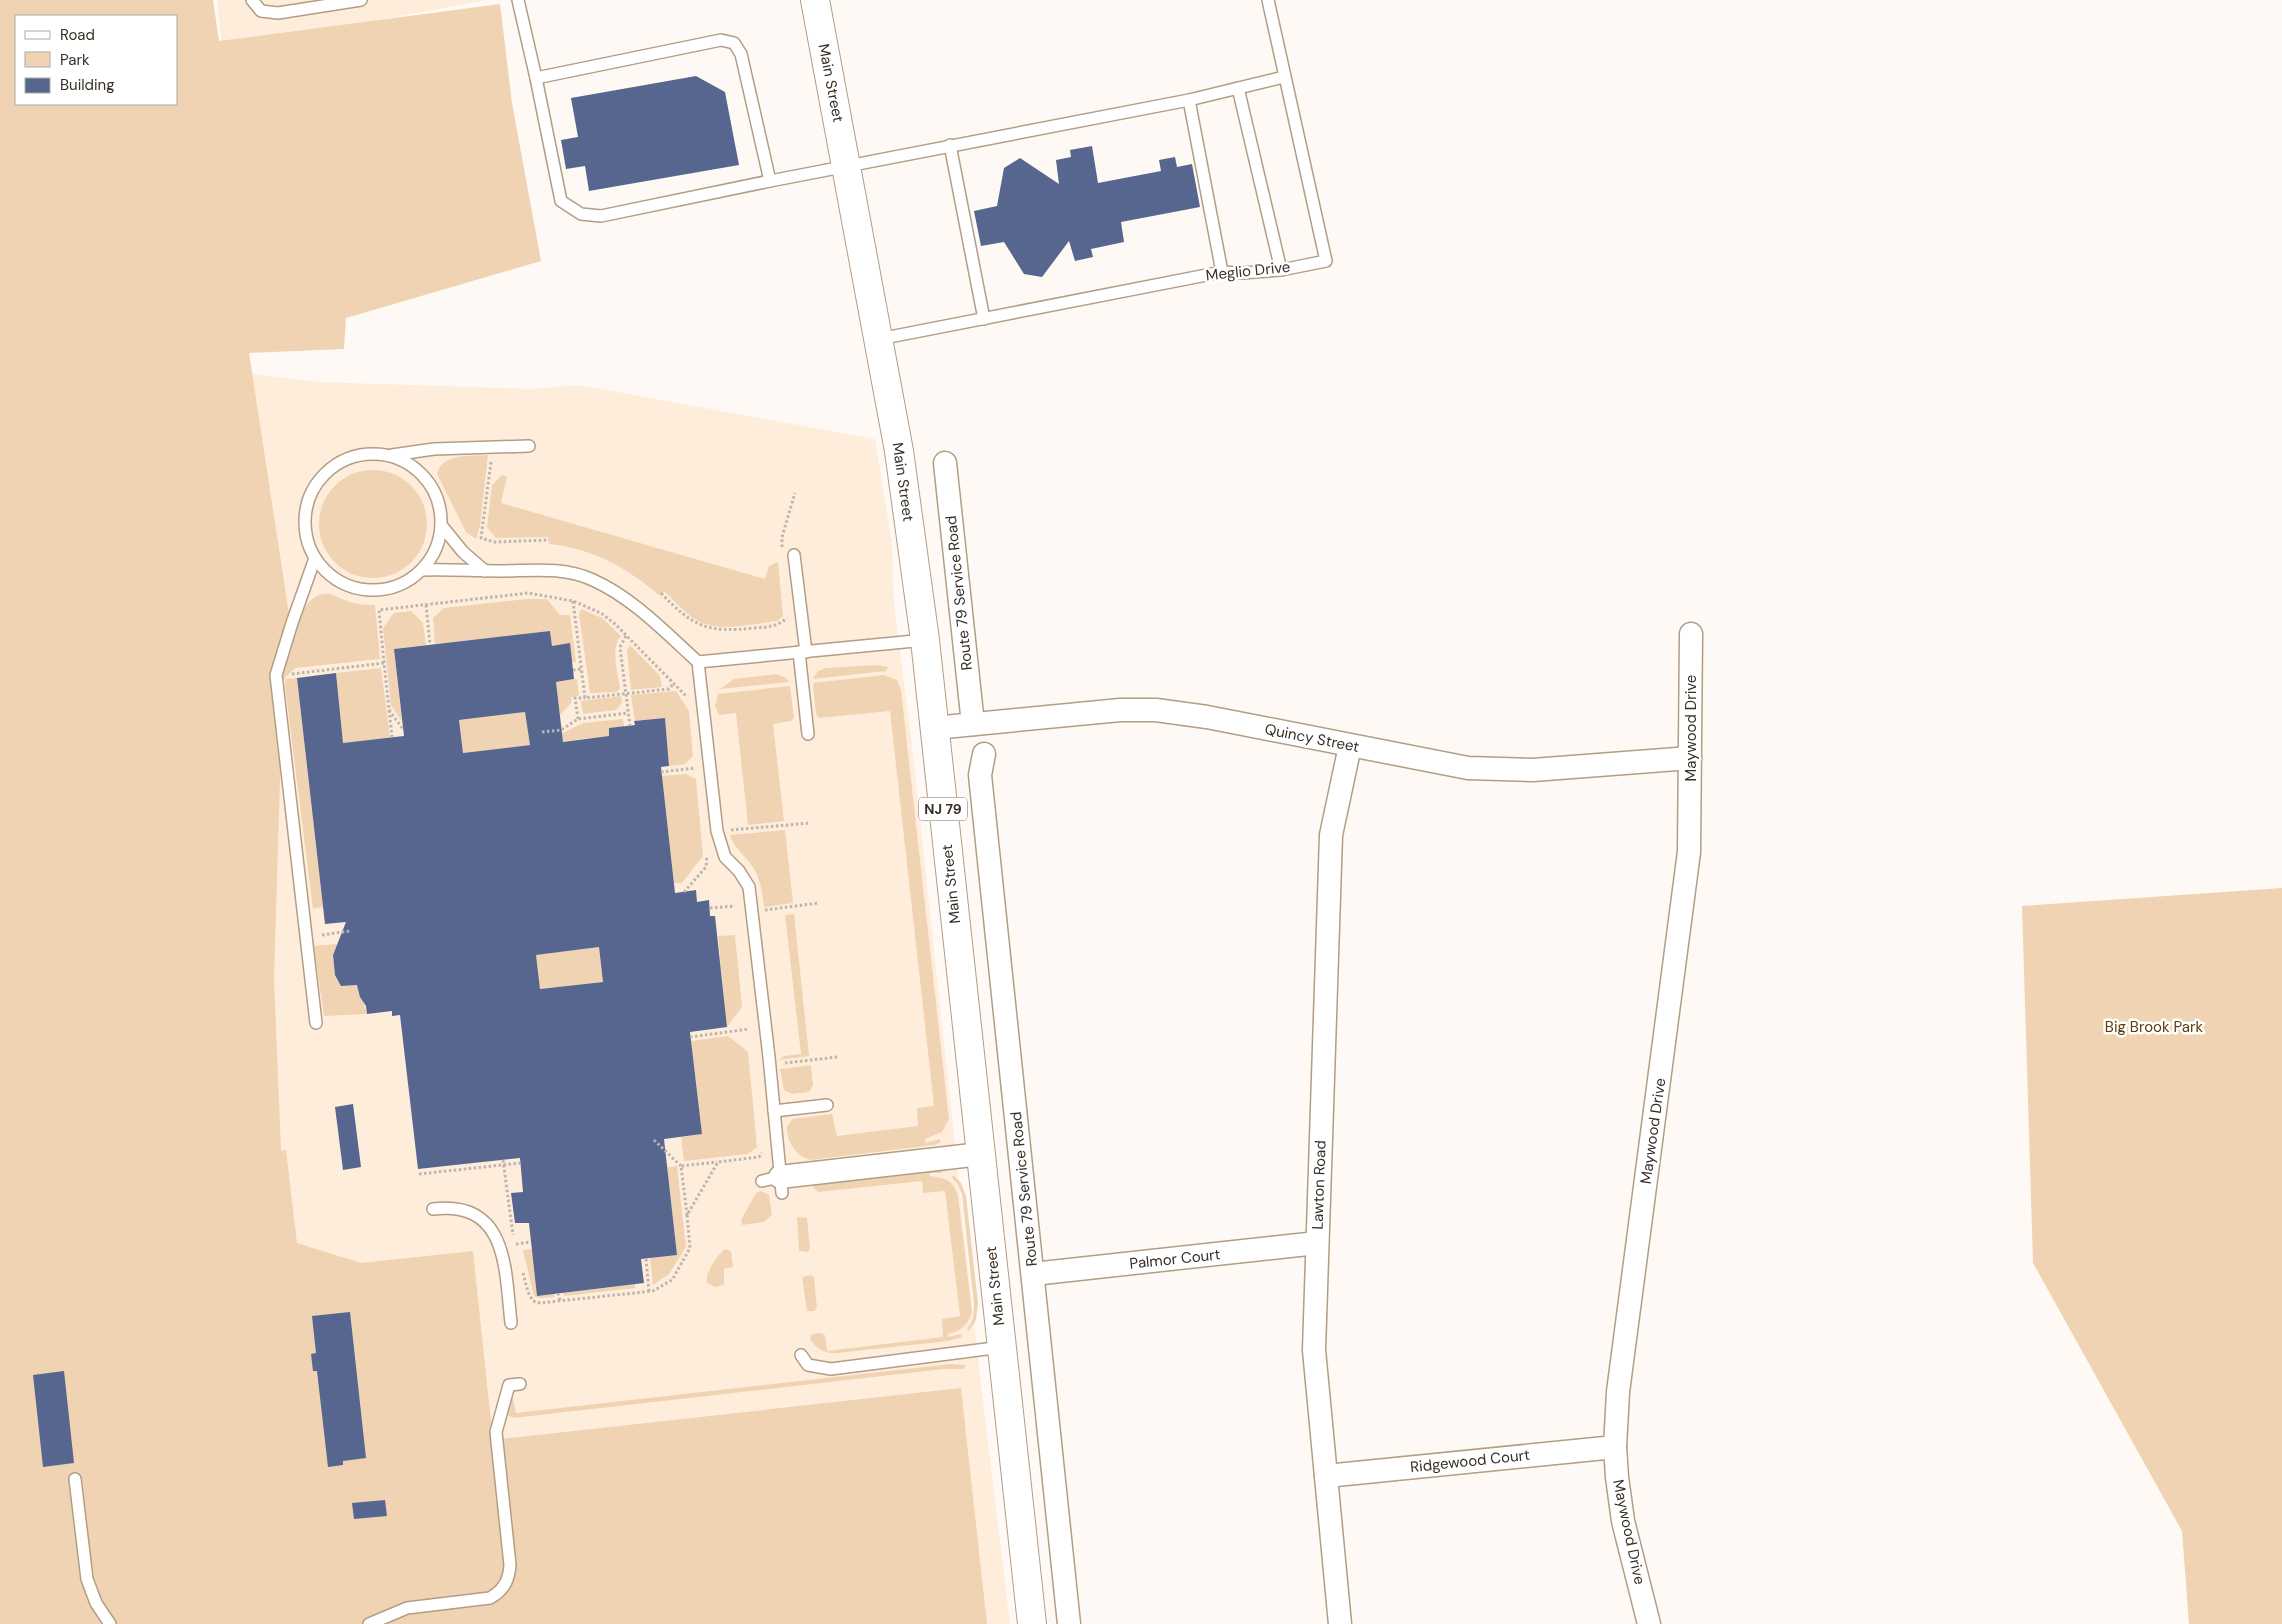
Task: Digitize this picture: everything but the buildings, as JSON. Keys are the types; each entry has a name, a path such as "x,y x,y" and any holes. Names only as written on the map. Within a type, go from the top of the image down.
{"main road":[{"name":"Main Street","path":"815,0 899,451 925,640 1032,1624"}],"street":[{"name":"Route 79 Service Road","path":"945,463 973,724"},
{"name":"Maywood Drive","path":"1649,1624 1624,1521 1615,1447 1618,1392 1689,852 1691,634"},
{"name":"Quincy Street","path":"934,728 1120,710 1156,710 1207,717 1468,768 1501,771 1690,758"},
{"name":"Lawton Road","path":"1340,1624 1314,1350 1331,835 1350,746"},
{"name":"Route 79 Service Road","path":"984,754 980,775 1069,1624"},
{"path":"774,1184 981,1154"},
{"name":"Palmor Court","path":"1033,1274 1317,1243"},
{"name":"Ridgewood Court","path":"1326,1476 1615,1447"}],"lane":[{"path":"252,0 261,11 278,13 361,0"},
{"path":"518,0 561,201 581,214 602,216 950,145 1189,100 1284,77"},
{"name":"Meglio Drive","path":"879,339 1222,272 1242,273 1281,270 1326,261 1268,0"},
{"path":"536,78 721,40 734,43 741,54 770,181"},
{"path":"1238,88 1281,270"},
{"path":"1189,100 1222,272"},
{"path":"950,145 984,319"},
{"path":"389,455 408,463 425,476 436,494 442,513 441,534 434,554 422,570 406,582 386,589 366,590 346,585 328,574 315,558 306,536 305,514 312,492 325,473 344,460 366,454 389,455 434,449 530,446"},
{"path":"441,525 463,552 484,571"},
{"path":"794,555 808,734"},
{"path":"315,558 298,604 276,675 316,1023"},
{"path":"422,570 454,568 484,571 552,570 591,579 606,586 637,608 698,662 717,832 725,857 749,886 774,1111 774,1184"},
{"path":"698,662 925,640"},
{"path":"774,1111 827,1105"},
{"path":"433,1208 453,1206 478,1217 494,1230 504,1258 511,1323"},
{"path":"801,1355 808,1365 831,1369 1002,1347"},
{"path":"368,1624 407,1608 490,1598 499,1593 506,1582 510,1565 496,1432 509,1385 520,1384"},
{"path":"75,1479 87,1579 96,1603 110,1624"}],"path":[{"path":"492,448 481,538 494,542 549,540"},
{"path":"782,551 782,537 795,493"},
{"path":"392,738 378,610 528,593 573,600 602,613 674,683 690,702"},
{"path":"661,593 689,620 707,629 719,630 774,626 781,624 787,618 786,609"},
{"path":"573,600 585,698"},
{"path":"426,605 430,645"},
{"path":"626,636 620,647 630,726"},
{"path":"276,675 384,663"},
{"path":"573,670 582,670"},
{"path":"578,719 575,698 669,689 674,683"},
{"path":"389,710 403,729"},
{"path":"542,732 561,730 578,719 628,713"},
{"path":"697,759 699,777"},
{"path":"661,772 698,768"},
{"path":"684,892 706,867 707,858 704,833 810,823"},
{"path":"707,858 712,866"},
{"path":"734,898 736,914 819,903"},
{"path":"710,908 735,906"},
{"path":"306,937 350,931"},
{"path":"748,1019 750,1038"},
{"path":"690,1037 749,1029"},
{"path":"770,1065 837,1058"},
{"path":"520,1263 528,1292 533,1301 540,1303 649,1291 672,1280 690,1248 681,1166 654,1140"},
{"path":"681,1166 759,1157 762,1152"},
{"path":"504,1160 510,1223 518,1254"},
{"path":"687,1216 718,1162"},
{"path":"419,1174 520,1163"},
{"path":"516,1244 531,1242"},
{"path":"646,1259 649,1291"},
{"path":"558,1293 560,1301"}],"shaded area":[{"path":"217,0 487,0 222,49"},
{"path":"125,360 320,382 532,389 579,385 875,439 892,544 894,606 911,736 979,1368 1010,1624 0,1624"}],"green space":[{"path":"0,0 213,0 219,41 500,4 512,103 541,261 346,318 344,349 249,353 293,640 299,618 308,603 321,594 330,594 352,602 375,605 380,659 295,668 283,680 274,979 281,1151 286,1150 297,1243 361,1263 473,1251 493,1440 961,1388 987,1624 0,1624"},
{"path":"488,455 480,526 476,539 466,532 437,474 440,467 451,459"},
{"path":"373,470 394,474 411,486 423,503 427,524 423,545 411,562 394,574 373,578 352,574 335,562 323,545 319,524 323,503 335,486 352,474"},
{"path":"502,475 507,477 501,503 765,579 769,566 778,562 783,616 777,621 745,626 712,626 693,618 664,591 659,595 621,568 594,555 565,546 549,544 548,537 496,538 487,527 492,485"},
{"path":"527,599 547,599 560,615 570,615 576,662 572,662 570,644 552,646 550,631 435,644 433,618 444,608"},
{"path":"581,609 602,618 621,636 615,654 620,688 617,692 590,693 579,613"},
{"path":"411,611 423,623 426,645 394,649 402,722 391,705 383,628 394,613"},
{"path":"630,645 660,676 662,687 631,690 627,651"},
{"path":"876,665 888,667 886,671 813,679 818,671 825,668"},
{"path":"381,668 390,738 343,743 336,673"},
{"path":"776,674 786,678 789,682 720,689 734,679"},
{"path":"883,675 897,680 901,690 949,1119 942,1132 925,1139 926,1143 939,1139 941,1142 934,1145 810,1160 800,1155 790,1142 787,1126 793,1119 832,1114 837,1136 918,1126 917,1108 934,1106 890,711 819,718 816,714 813,683"},
{"path":"297,678 323,907 313,909 285,686 285,679"},
{"path":"577,679 579,696 571,697 572,702 560,715 556,682"},
{"path":"790,686 794,718 791,721 773,724 784,821 748,825 736,713 719,715 715,706 718,694"},
{"path":"676,691 689,711 693,756 685,764 669,766 665,718 635,721 631,695"},
{"path":"621,696 622,703 616,710 583,714 581,701"},
{"path":"525,712 532,745 463,753 459,720"},
{"path":"623,719 624,727 609,728 609,736 541,744 583,723"},
{"path":"686,774 696,779 703,856 682,883 674,883 662,776"},
{"path":"785,830 793,903 764,907 756,872 730,835"},
{"name":"Big Brook Park","path":"2282,888 2282,1624 2189,1624 2182,1531 2033,1263 2022,906"},
{"path":"794,914 809,1056 779,1060 784,1056 801,1054 785,915"},
{"path":"735,935 742,1007 727,1027 718,936"},
{"path":"337,944 333,955 335,975 358,985 367,1014 324,1016 314,946"},
{"path":"599,947 603,982 540,989 536,955"},
{"path":"728,1036 748,1052 757,1147 748,1154 684,1161 681,1137 702,1134 691,1041"},
{"path":"811,1065 813,1085 809,1092 792,1094 784,1090 780,1069"},
{"path":"677,1166 686,1247 669,1274 653,1285 650,1258 677,1255 667,1167"},
{"path":"943,1171 941,1173 930,1173 930,1176 951,1183 958,1196 972,1312 963,1327 948,1334 948,1337 961,1334 962,1337 948,1341 837,1353 825,1352 815,1346 810,1339 812,1334 820,1333 825,1335 827,1351 943,1337 942,1319 960,1316 945,1191 923,1193 922,1181 818,1192 813,1187 816,1182"},
{"path":"953,1175 961,1183 966,1196 978,1303 976,1320 969,1331 967,1329 973,1319 974,1305 962,1195 958,1184 952,1178"},
{"path":"761,1191 769,1195 772,1215 764,1222 742,1225 741,1220 756,1193"},
{"path":"797,1217 807,1218 810,1248 808,1252 799,1251"},
{"path":"532,1249 537,1295 554,1294 554,1297 539,1298 534,1296 523,1250"},
{"path":"725,1249 731,1251 733,1267 724,1269 724,1285 715,1287 707,1283 709,1270"},
{"path":"811,1275 814,1277 817,1308 814,1311 807,1311 802,1277"},
{"path":"635,1284 635,1288 564,1296 563,1293"},
{"path":"950,1364 966,1365 964,1369 944,1369 513,1418 507,1414 512,1393 516,1413"}]}
